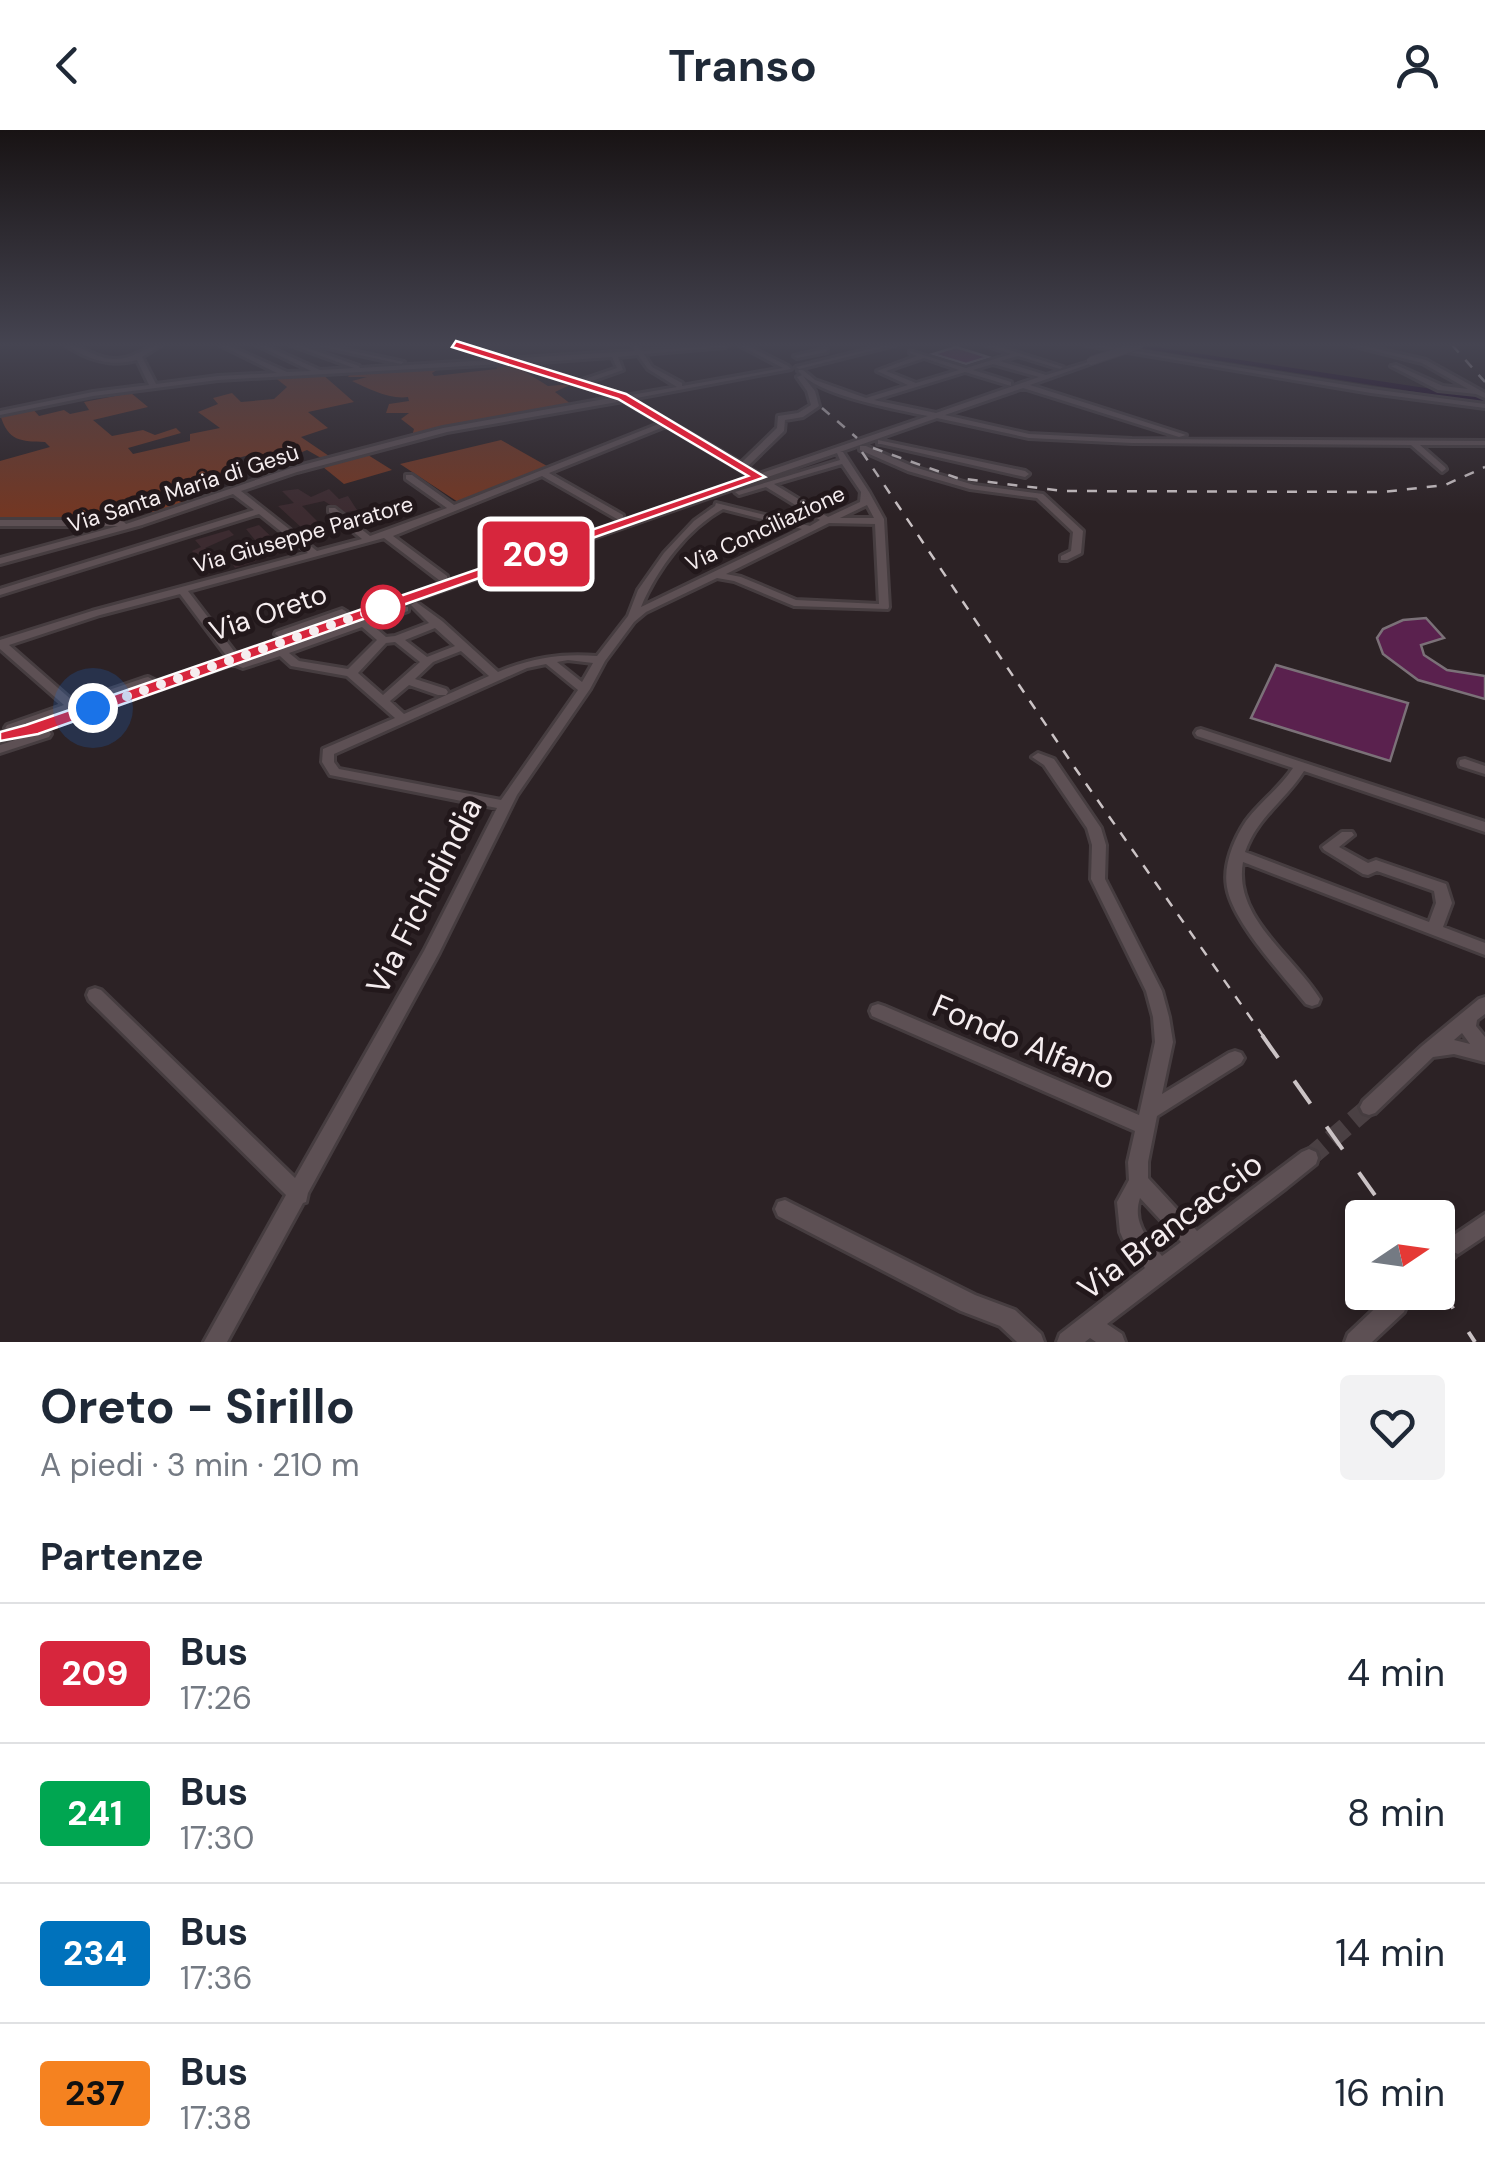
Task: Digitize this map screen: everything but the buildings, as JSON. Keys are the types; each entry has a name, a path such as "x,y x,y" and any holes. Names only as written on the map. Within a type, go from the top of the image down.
{"street":[{"path":"0,413 64,402"},
{"name":"Via Santa Maria di Gesù","path":"0,561 446,430 598,402"},
{"path":"630,402 824,521 879,520"},
{"path":"754,475 781,429 781,418 800,415 814,406 813,402"},
{"path":"874,402 1029,436 1158,441 1485,442"},
{"name":"Via Oreto","path":"0,748 443,578 754,475 826,454 841,455 934,413 973,402"},
{"name":"Via Oreto","path":"971,410 979,402"},
{"path":"1072,402 1203,440"},
{"path":"1449,402 1485,406"},
{"path":"915,423 954,421"},
{"name":"Via Giuseppe Paratore","path":"1,644 386,535 667,423"},
{"path":"1158,441 1166,438 1160,429"},
{"path":"1158,441 1179,434"},
{"path":"879,439 1025,474"},
{"name":"Via Oreto","path":"0,735 72,706 235,659 282,652 722,502 754,475 841,455 879,439"},
{"path":"1412,442 1442,469"},
{"path":"864,448 911,469 974,488 1042,497 1078,532 1075,555 1064,558"},
{"name":"Via Oreto","path":"31,730 816,450 841,455"},
{"name":"Via Conciliazione","path":"633,618 711,574 864,503 865,492 841,455"},
{"path":"543,473 620,517"},
{"path":"409,477 455,509"},
{"path":"234,490 316,555"},
{"path":"711,574 737,579 794,603 884,607 879,520 865,492"},
{"path":"722,502 808,528"},
{"name":"Via Fichidindia","path":"215,1342 431,953 504,805 600,660 633,618 633,604 672,550 722,502"},
{"path":"332,510 368,540"},
{"path":"0,592 260,511"},
{"path":"0,522 139,522"},
{"path":"386,535 443,578"},
{"path":"182,590 235,659"},
{"path":"416,605 496,676"},
{"path":"364,623 427,662"},
{"path":"351,672 390,639 438,623"},
{"path":"1,644 72,706"},
{"path":"393,710 409,681 427,662 464,646"},
{"path":"282,652 295,664 351,672 393,710"},
{"path":"393,710 546,660 600,660"},
{"path":"546,660 584,689"},
{"path":"409,681 442,692"},
{"path":"475,685 393,710 328,752 328,762 335,772 504,805"},
{"path":"0,735 31,730"},
{"path":"0,748 31,730"},
{"path":"1200,733 1485,827"},
{"path":"1038,758 1049,762 1094,828 1098,879 1154,991 1164,1042 1138,1162 1139,1182 1128,1202 1130,1232 1159,1269"},
{"path":"1465,763 1485,770"},
{"path":"1300,767 1275,803 1255,820 1238,855 1234,891 1312,999"},
{"path":"1347,835 1330,847 1368,870 1376,865 1441,888 1444,903 1434,930"},
{"path":"1238,855 1485,949"},
{"path":"95,994 299,1195"},
{"path":"1369,1108 1428,1051 1469,1026 1485,1004"},
{"name":"Fondo Alfano","path":"878,1012 1148,1119"},
{"path":"1469,1026 1485,1052"},
{"path":"1428,1051 1454,1046 1485,1052"},
{"path":"1148,1119 1235,1058"},
{"name":"Via Brancaccio","path":"1068,1342 1194,1242 1235,1218 1309,1158"},
{"path":"1139,1182 1194,1242"},
{"path":"785,1209 969,1303 1007,1318 1033,1342"},
{"path":"1356,1342 1390,1310"},
{"path":"1090,1324 1114,1342"}],"shaded area":[{"path":"86,402 141,402 148,407 93,420 112,436 143,430 155,435 176,428 181,433 128,448 133,454 190,441 190,434 220,428 198,412 218,404 216,402 354,402 308,412 328,428 301,437 329,456 321,458 307,450 273,464 253,454 234,459 240,467 226,472 223,477 227,482 219,485 224,490 209,495 207,489 199,487 181,496 187,502 154,513 143,504 127,508 123,521 0,520 0,461 50,447 45,442 11,435 0,414 32,408 39,416 64,410 70,414 89,410"},
{"path":"389,404 571,404 412,436 414,429 401,419 409,413 386,413"},
{"path":"501,440 547,466 458,502 400,464"},
{"path":"368,455 392,470 344,484 323,467"},
{"path":"298,489 311,497 329,489 339,499 348,496 357,510 343,513 324,501 302,506 323,527 304,530 278,506 294,503 282,491"},
{"path":"259,525 283,548 293,549 235,568 232,563 268,551 262,547 208,566 204,556 198,557 192,551 201,547 195,540 229,530 234,535 205,548 221,556 259,545 246,529"}],"tunnel":[{"path":"1309,1158 1369,1107"},
{"path":"1455,1247 1458,1244"}],"railway":[{"path":"822,408 857,438"},
{"path":"873,448 957,478 1063,491 1383,492 1445,485 1485,467"},
{"path":"862,452 1075,768 1264,1037"},
{"path":"1262,1035 1378,1200"},
{"path":"1454,1310 1475,1342"}],"bus line":[{"name":"209","path":"0,737 31,730 758,477 631,402"}],"route":[{"path":"93,708 383,607"}]}
